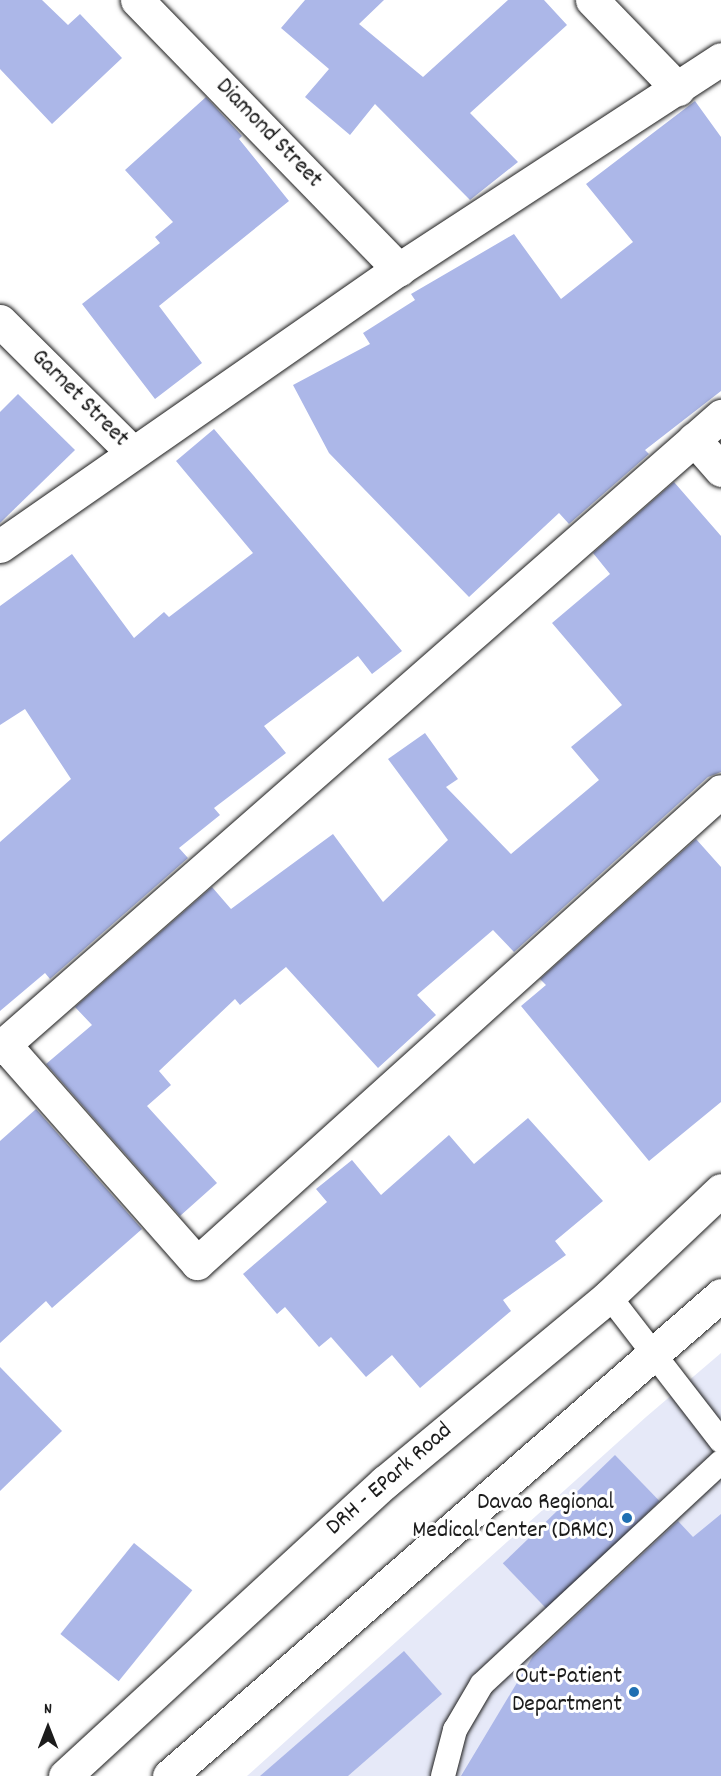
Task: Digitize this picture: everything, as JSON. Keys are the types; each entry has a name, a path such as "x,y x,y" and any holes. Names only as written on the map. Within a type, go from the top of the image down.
{"street":[{"name":"Diamond Street","path":"137,0 399,269"},
{"path":"592,0 678,89"},
{"path":"0,546 132,452 399,269 721,59"},
{"name":"Garnet Street","path":"0,321 132,452"},
{"path":"721,416 2,1046 197,1263 721,791"},
{"path":"694,439 721,470"},
{"name":"DRH - EPark Road","path":"65,1776 385,1482 609,1296 721,1190"},
{"path":"169,1776 654,1358 721,1295"}],"lane":[{"path":"609,1296 654,1358 721,1441"},
{"path":"443,1776 455,1730 482,1683 721,1462"}],"shaded area":[{"name":"Davao Regional Medical Center (DRMC)","path":"721,1353 721,1776 247,1776 646,1417"}],"building":[{"path":"0,0 42,0 68,25 80,14 122,58 52,124 0,69"},
{"path":"305,0 384,0 359,24 423,77 508,0 544,0 567,25 470,113 518,162 470,200 375,104 350,135 305,97 329,69 281,28"},
{"path":"206,97 242,136 239,139 289,201 159,306 202,363 155,399 82,304 160,243 155,237 173,222 125,170"},
{"path":"695,101 721,137 721,391 645,450 649,454 569,524 559,513 469,597 329,453 293,385 370,344 363,333 415,300 411,294 514,234 561,299 633,242 586,184"},
{"path":"18,394 75,450 0,523 0,412"},
{"path":"214,429 402,651 372,674 358,656 264,726 286,753 214,808 220,815 179,848 188,858 50,979 45,973 0,1011 0,842 71,779 25,709 0,725 0,606 72,554 134,638 164,612 169,617 253,553 176,461"},
{"path":"674,482 721,536 721,772 708,777 514,952 493,930 417,995 436,1015 378,1068 286,967 240,1005 235,999 159,1071 171,1085 147,1106 217,1183 180,1216 46,1064 92,1025 75,1007 212,887 231,909 333,834 383,902 448,840 388,759 425,733 458,779 446,787 511,854 599,780 571,747 622,705 552,623 610,574 593,553"},
{"path":"696,839 721,867 721,1102 649,1161 521,1006 546,985 540,979"},
{"path":"36,1109 142,1229 52,1308 46,1301 0,1343 0,1141"},
{"path":"528,1118 603,1201 555,1241 566,1255 503,1300 511,1311 420,1388 392,1355 366,1377 331,1337 319,1347 285,1307 277,1314 243,1274 327,1202 316,1189 352,1160 381,1195 449,1135 474,1164"},
{"path":"0,1367 62,1431 0,1491"},
{"path":"615,1455 659,1501 547,1609 503,1563"},
{"path":"721,1514 721,1776 461,1776 533,1656 678,1521 693,1537"},
{"path":"134,1543 192,1590 119,1681 60,1634"},
{"path":"404,1651 442,1694 348,1776 260,1776"}],"place":[{"name":"Davao Regional Medical Center (DRMC)","path":"627,1518"},
{"name":"Out-Patient Department","path":"634,1692"}]}
